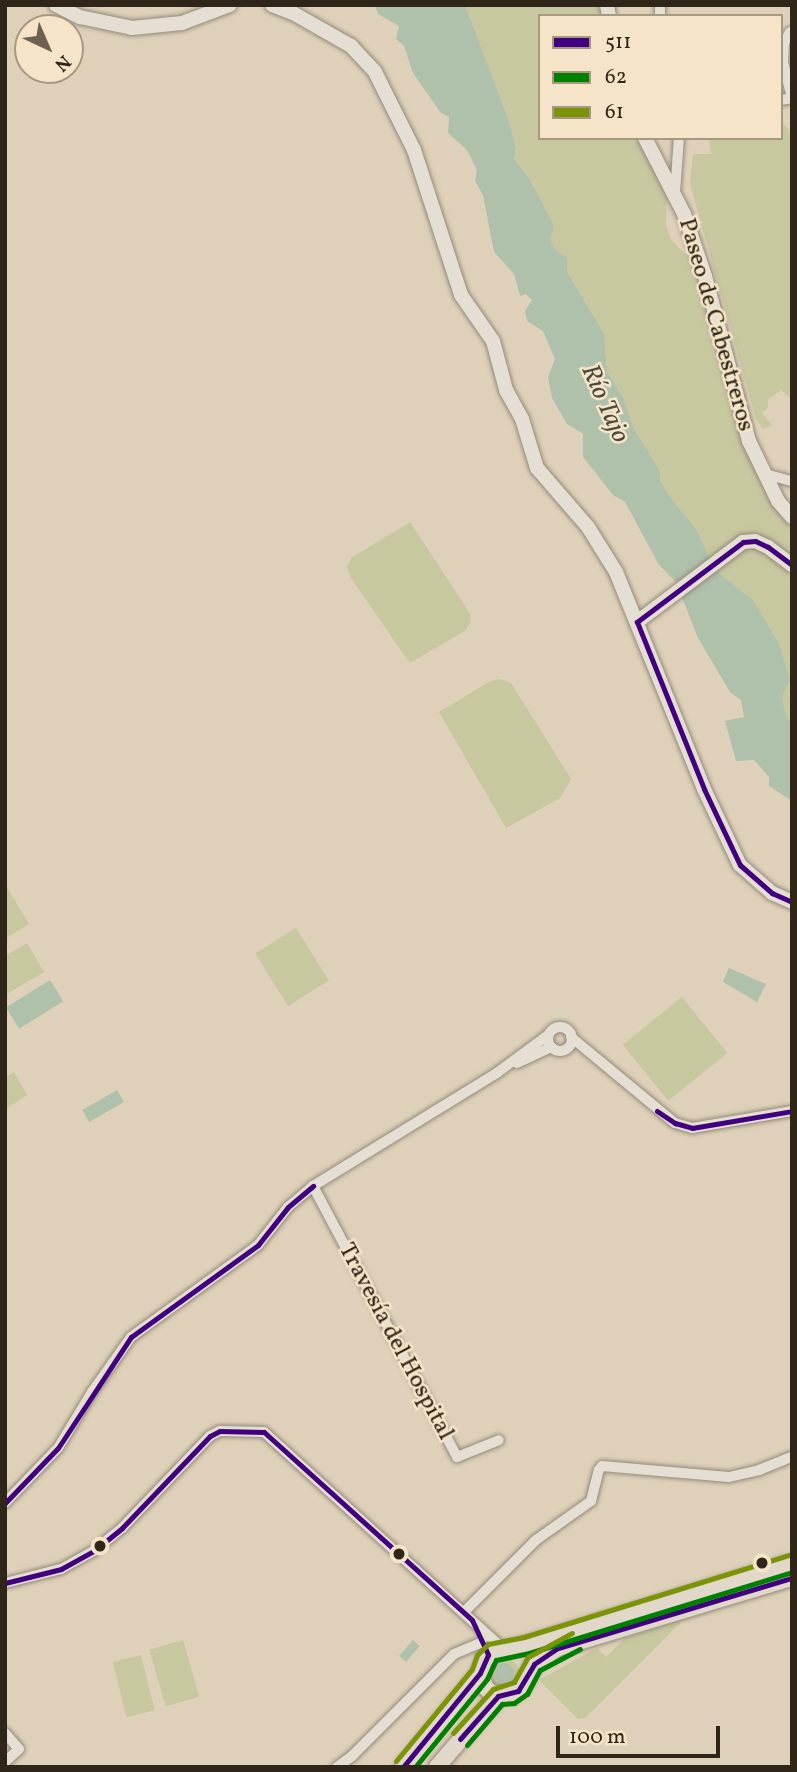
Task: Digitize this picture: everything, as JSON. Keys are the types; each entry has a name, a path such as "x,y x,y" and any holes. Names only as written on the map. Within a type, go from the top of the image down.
{"main road":[{"path":"56,5 98,22 148,28 182,23 230,5"},
{"path":"272,5 293,13 351,46 375,72 414,150 461,295 493,341 506,390 522,419 537,468 602,548 627,594 740,865 755,880 792,902"},
{"name":"Paseo de Cabestreros","path":"646,140 674,196 705,276 749,441 778,501 792,517"},
{"path":"637,622 657,610 730,548 743,542 755,541 776,552 792,565"},
{"path":"403,1767 480,1672 495,1649 792,1563"},
{"path":"437,1767 498,1696 518,1691 534,1664 545,1655 573,1642 792,1578"},
{"path":"495,1649 524,1661 527,1675"},
{"path":"480,1672 485,1687 498,1696"}],"street":[{"path":"790,32 784,43 783,62 792,98"},
{"path":"674,196 679,140"},
{"path":"765,474 792,481"},
{"path":"5,1503 58,1448 92,1392 131,1337 258,1245 288,1208 313,1186 498,1072 557,1027 569,1031 571,1037 592,1057 657,1111 684,1126 741,1122 792,1111"},
{"path":"548,1035 551,1047 556,1050 567,1048 592,1057"},
{"path":"567,1048 571,1037"},
{"path":"498,1072 551,1047"},
{"name":"Travesía del Hospital","path":"313,1186 457,1457 499,1440"},
{"path":"5,1583 61,1569 94,1550 122,1528 210,1436 220,1431 264,1432 468,1616 495,1649"},
{"path":"468,1616 536,1540 591,1501 596,1489 598,1470 602,1466 729,1476 759,1471 792,1457"},
{"path":"468,1616 495,1649"},
{"path":"337,1767 352,1756 454,1654 495,1649"},
{"path":"5,1733 19,1749 5,1762"}],"shaded area":[{"path":"465,5 601,5 603,14 538,14 538,140 640,140 667,197 666,224 671,240 695,263 744,446 770,498 792,524 792,722 786,716 782,697 790,680 779,643 753,600 716,571 696,529 669,497 660,480 660,471 633,427 624,399 607,371 604,334 567,271 567,257 556,251 529,178 514,159 516,148 507,116"},
{"path":"783,123 792,134 792,400 781,390 768,400 768,408 762,413 772,425 763,429 756,419 690,184 693,154 711,154 709,140 783,140"},
{"path":"410,522 471,615 465,631 410,663 350,577 347,567 351,558"},
{"path":"499,679 511,683 571,779 560,798 506,828 439,712 489,682"},
{"path":"5,884 29,924 5,939"},
{"path":"296,928 329,981 288,1006 255,953"},
{"path":"27,943 44,972 5,995 5,956"},
{"path":"682,997 727,1053 668,1101 623,1045"},
{"path":"14,1072 27,1095 5,1109 5,1078"},
{"path":"684,1619 585,1718 578,1719 539,1680 597,1648 606,1657 625,1638"},
{"path":"183,1640 199,1697 166,1706 149,1650"},
{"path":"141,1655 155,1710 127,1717 113,1662"},
{"path":"504,1658 515,1662 519,1673 515,1684 504,1688 493,1684 489,1673 493,1662"}],"water":[{"name":"Río Tajo","path":"375,5 465,5 507,116 516,148 514,159 529,178 554,226 550,239 556,251 567,257 567,271 604,334 607,371 624,399 633,427 660,471 660,480 669,496 696,529 716,571 753,600 779,643 790,680 782,697 786,716 792,722 792,801 769,786 769,777 754,760 736,761 725,721 744,717 741,700 730,692 698,638 676,582 659,565 625,502 613,495 583,457 583,434 567,424 552,398 548,377 555,359 543,331 527,321 525,311 532,300 526,294 520,296 514,274 494,252 483,195 475,181 477,170 467,150 448,133 449,117 441,113 413,73 404,46 396,39 399,26 378,14"},
{"path":"729,968 766,984 757,1002 723,982"},
{"path":"50,980 63,1001 19,1029 6,1008"},
{"path":"117,1090 124,1102 89,1122 82,1110"},
{"path":"413,1640 420,1646 406,1662 399,1656"},
{"path":"504,1663 511,1666 514,1673 511,1680 504,1683 497,1680 494,1673 497,1666"}],"transit line":[{"name":"511","path":"792,565 768,547 755,541 743,542 637,622 704,789 740,865 772,893 792,902"},
{"name":"511","path":"657,1111 675,1123 692,1128 792,1111"},
{"name":"511","path":"5,1503 58,1448 131,1337 258,1245 288,1207 313,1186"},
{"name":"511","path":"5,1583 61,1569 95,1550 122,1528 210,1436 220,1431 264,1432 472,1620 488,1655 480,1673 403,1767"},
{"name":"61","path":"396,1761 472,1669 477,1655 488,1644 524,1637 789,1555"},
{"name":"62","path":"415,1767 487,1679 496,1660 529,1653 792,1572"},
{"name":"511","path":"460,1739 498,1696 518,1691 534,1664 558,1648 792,1578"},
{"name":"61","path":"453,1733 493,1689 514,1682 528,1657 572,1633"},
{"name":"62","path":"467,1745 502,1704 514,1703 527,1694 540,1670 580,1649"}]}
